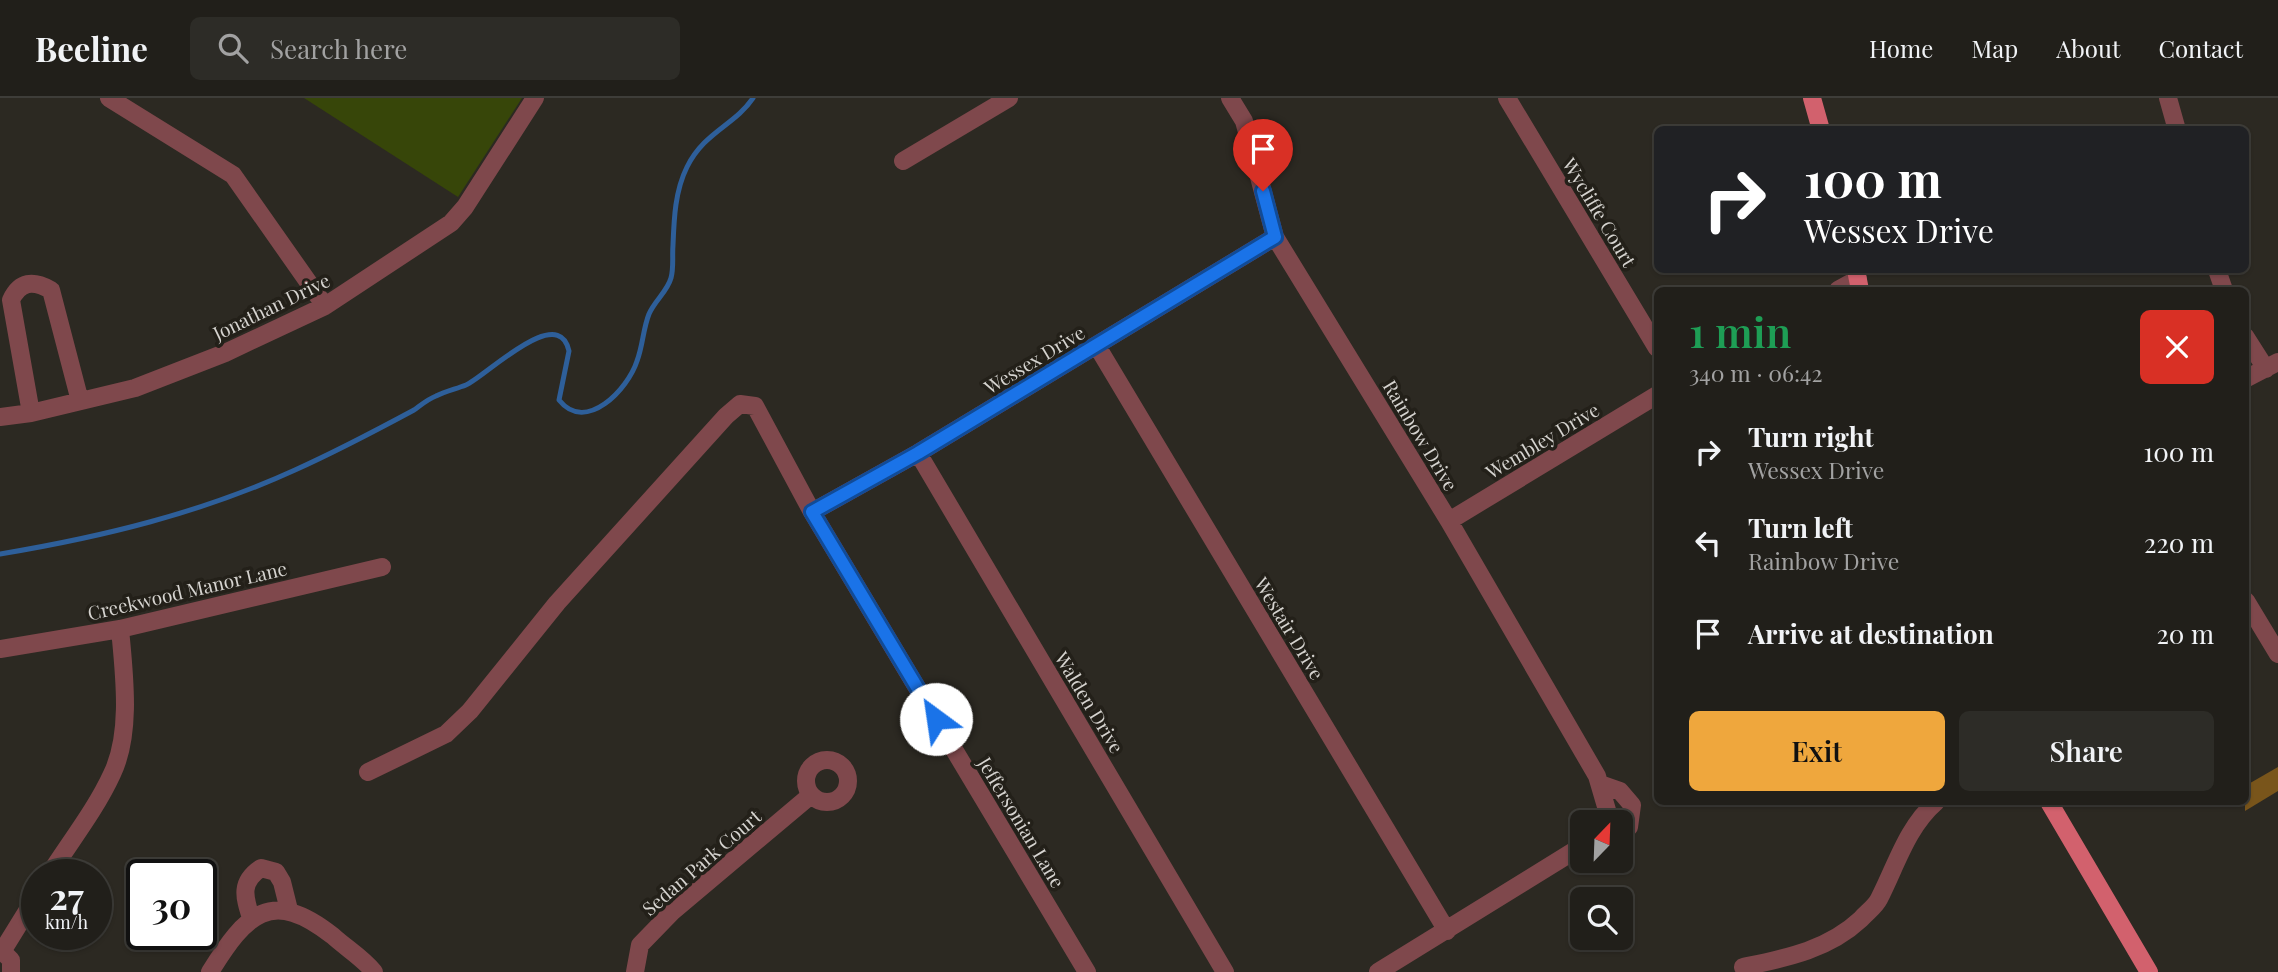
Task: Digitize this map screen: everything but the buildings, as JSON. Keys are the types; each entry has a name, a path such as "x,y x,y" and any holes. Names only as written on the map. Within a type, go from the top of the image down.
{"main road":[{"path":"1812,98 1820,126"},
{"path":"2051,805 2150,972"}],"street":[{"path":"109,98 233,175 325,306"},
{"name":"Jonathan Drive","path":"0,417 31,413 135,388 225,353 325,306 451,223 465,207 535,98"},
{"path":"903,160 1009,98"},
{"name":"Rainbow Drive","path":"1230,98 1244,121 1275,237 1449,521 1597,776 1603,810"},
{"name":"Wycliffe Court","path":"1507,98 1654,343"},
{"path":"2168,98 2176,126"},
{"name":"Wessex Drive","path":"812,512 918,453 1275,237"},
{"path":"31,413 11,300 16,290 27,282 51,290 80,401"},
{"path":"2249,341 2272,365 2249,377"},
{"name":"Westair Drive","path":"1097,346 1447,931"},
{"name":"Wembley Drive","path":"1449,521 1654,397"},
{"name":"Jeffersonian Lane","path":"368,772 446,734 504,672 583,573 726,416 740,404 755,406 812,512 1087,972"},
{"name":"Walden Drive","path":"918,453 1226,972"},
{"name":"Creekwood Manor Lane","path":"0,649 120,629 382,567"},
{"path":"2249,606 2278,654"},
{"path":"59,859 113,773 122,734 126,687 120,629"},
{"path":"1600,784 1620,791 1632,805 1631,810"},
{"name":"Sedan Park Court","path":"635,972 640,945 673,911 811,795"},
{"path":"1743,967 1797,955 1850,930 1877,903 1920,818 1933,805"},
{"path":"1378,972 1570,854"},
{"path":"251,918 244,890 250,876 261,869 276,872 282,882 289,910"},
{"path":"210,972 251,918 268,910 289,910 322,928 374,972"},
{"path":"11,972 11,960 1,949 21,919"}],"green space":[{"path":"304,98 522,98 458,197"}],"waterway":[{"path":"0,554 76,540 150,522 260,485 355,441 433,397 466,385 537,338 551,335 562,338 569,351 559,400 570,409 581,412 605,404 625,384 632,372 649,314 671,278 676,205 687,167 702,145 753,98"}],"route":[{"path":"936,719 812,512 918,453 1275,237 1263,191"}]}
